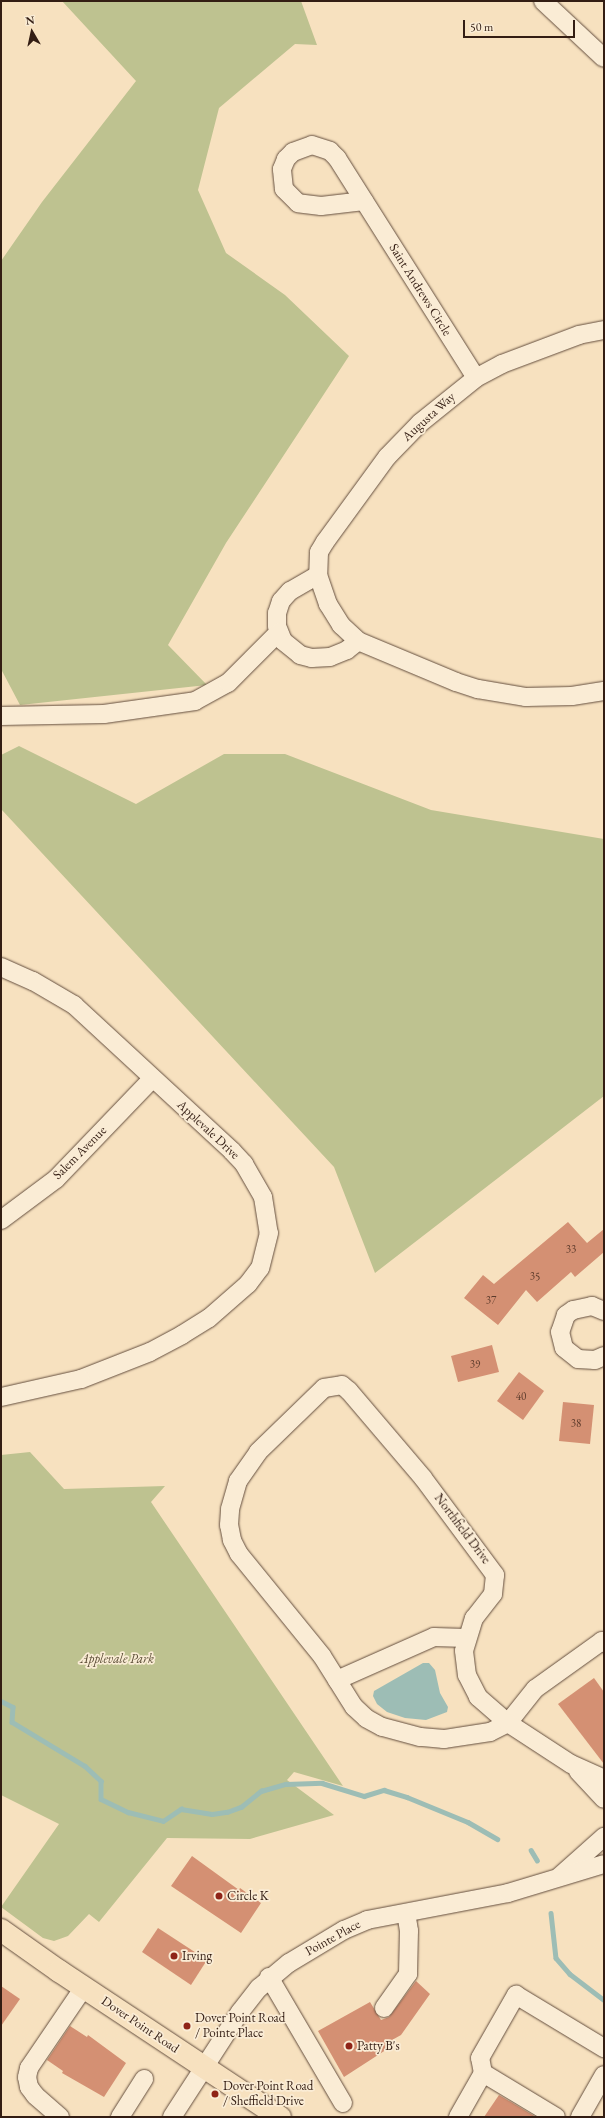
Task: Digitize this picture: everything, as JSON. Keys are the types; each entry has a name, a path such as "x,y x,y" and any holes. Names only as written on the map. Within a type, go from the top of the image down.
{"main road":[{"name":"Dover Point Road","path":"1,1930 205,2069 280,2117"}],"street":[{"path":"544,1 604,58"},
{"name":"Saint Andrews Circle","path":"364,202 322,206 298,203 284,188 282,169 286,159 293,152 307,146 321,147 330,151 364,202 476,378"},
{"name":"Augusta Way","path":"604,330 530,352 476,378 420,423 386,457 325,542 319,552 318,575 328,604 341,626 358,641 478,689 550,698 604,691"},
{"path":"318,575 290,592 281,601 277,613 279,632 289,648 300,655 312,658 330,657 347,650 358,641"},
{"path":"1,716 104,714 195,701 228,683 279,632"},
{"name":"Applevale Drive","path":"1,967 33,981 74,1005 152,1079 232,1151 254,1180 263,1197 270,1233 260,1268 236,1298 209,1318 150,1352 81,1379 1,1397"},
{"name":"Salem Avenue","path":"1,1220 56,1178 152,1079"},
{"path":"604,1311 592,1306 573,1310 566,1315 560,1332 564,1348 578,1359 595,1360 604,1356"},
{"name":"Northfield Drive","path":"508,1723 490,1732 450,1738 420,1737 399,1733 366,1718 354,1707 322,1656 239,1554 232,1540 230,1509 238,1481 258,1452 287,1426 324,1388 333,1385 342,1385 364,1408 423,1478 495,1576 494,1594 474,1618 466,1638 464,1663 472,1687 486,1706 508,1723 571,1764 604,1778"},
{"path":"337,1680 434,1637 466,1638"},
{"path":"508,1723 535,1689 602,1641 604,1643"},
{"name":"Northfield Drive","path":"571,1764 604,1799"},
{"name":"Pointe Place","path":"559,1876 604,1837"},
{"name":"Pointe Place","path":"172,2117 205,2069 240,2012 269,1977 352,1926 367,1920 508,1893 559,1876 583,1872 604,1864"},
{"path":"384,2008 408,1974 410,1958 406,1912"},
{"path":"269,1977 344,2103"},
{"path":"60,2117 29,2088 27,2077 29,2068 84,1987"},
{"path":"458,2117 483,2073 480,2058 516,1995 604,2048"},
{"path":"483,2073 556,2117"},
{"path":"580,2117 604,2075"},
{"path":"120,2117 144,2079"}],"green space":[{"path":"62,1 301,1 317,45 295,44 219,108 198,190 226,253 285,295 349,356 226,543 168,645 207,685 20,705 1,669 1,261 42,202 136,81"},
{"path":"19,746 136,804 224,754 285,754 431,810 604,839 604,1096 375,1273 334,1167 1,809 1,755"},
{"name":"Applevale Park","path":"30,1452 64,1489 165,1486 151,1502 343,1786 294,1772 287,1780 334,1815 250,1839 167,1838 99,1922 89,1914 68,1936 54,1941 43,1938 1,1907 59,1824 1,1795 1,1455"}],"water":[{"path":"423,1663 429,1663 435,1670 440,1693 448,1707 447,1712 426,1720 405,1718 387,1712 377,1704 373,1696 374,1691"}],"building":[{"path":"568,1222 587,1243 604,1229 604,1252 575,1277 571,1272 537,1302 526,1290 498,1325 464,1298 483,1275 494,1284"},
{"path":"492,1345 499,1372 458,1382 451,1356"},
{"path":"519,1372 544,1391 523,1420 497,1401"},
{"path":"563,1402 594,1405 590,1444 559,1441"},
{"path":"594,1678 604,1692 604,1764 558,1704"},
{"name":"Circle K","path":"192,1856 239,1890 240,1888 261,1903 241,1933 171,1886"},
{"path":"158,1928 207,1960 191,1985 142,1952"},
{"path":"416,1981 430,1994 401,2035 392,2040 395,2044 344,2077 318,2031 370,2002 381,2020 389,2017"},
{"path":"1,1986 20,1999 1,2026"},
{"path":"70,2026 87,2037 88,2035 126,2063 104,2097 62,2073 63,2071 47,2060"},
{"path":"499,2095 536,2117 484,2117"}],"waterway":[{"path":"1,1701 13,1707 12,1722 85,1766 101,1781 101,1799 128,1812 163,1821 181,1809 212,1814 227,1812 241,1807 261,1791 286,1784 322,1783 364,1796 384,1790 407,1797 468,1822 498,1839"},
{"path":"531,1850 537,1860"},
{"path":"551,1913 556,1958 570,1974 604,2000"}],"place":[{"name":"Circle K","path":"219,1896"},
{"name":"Irving","path":"174,1956"},
{"name":"Dover Point Road / Pointe Place","path":"187,2026"},
{"name":"Patty B's","path":"349,2046"},
{"name":"Dover Point Road / Sheffield Drive","path":"215,2094"}]}
